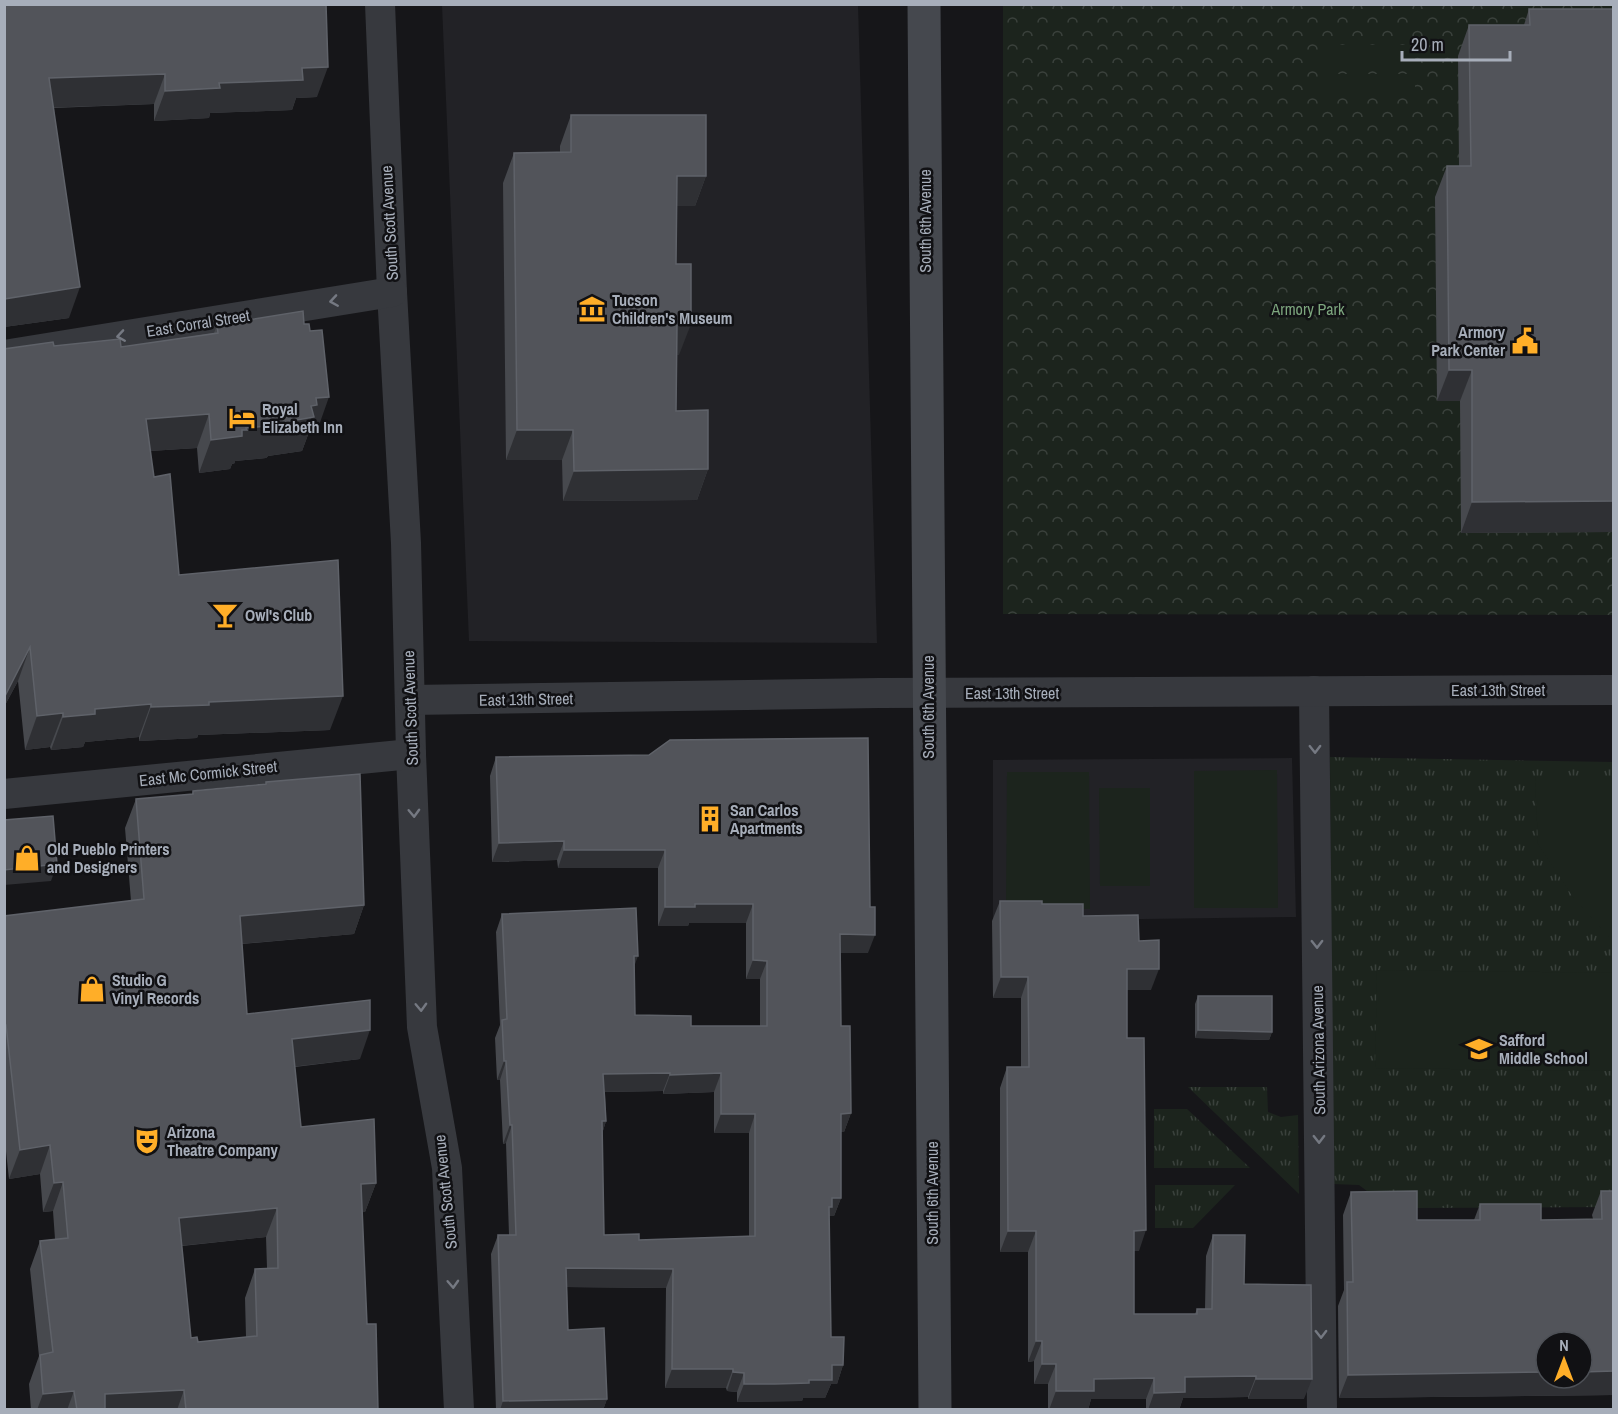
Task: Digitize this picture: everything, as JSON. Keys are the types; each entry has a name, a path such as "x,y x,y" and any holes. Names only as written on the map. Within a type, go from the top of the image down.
{"main road":[{"name":"South 6th Avenue","path":"924,4 934,1410"}],"street":[{"name":"South Scott Avenue","path":"380,4 392,292 406,543 411,754 422,1027 447,1168 459,1410"},
{"name":"East Corral Street","path":"4,355 392,292"},
{"name":"East 13th Street","path":"410,700 928,693 1614,690"},
{"name":"South Arizona Avenue","path":"1314,691 1322,1410"},
{"name":"East Mc Cormick Street","path":"4,794 411,754"}],"shaded area":[{"path":"442,5 858,5 877,643 469,641"},
{"path":"1292,758 1296,917 993,921 993,760"}],"green space":[{"name":"Armory Park","path":"1003,5 1613,5 1613,615 1003,614"},
{"path":"1318,45 1415,45 1415,65 1318,65"},
{"path":"1318,74 1415,74 1415,93 1318,93"},
{"name":"Safford Middle School","path":"1330,757 1613,762 1613,1207 1413,1208 1371,1194 1359,1185 1333,1184"},
{"path":"1277,770 1278,908 1194,908 1194,771"},
{"path":"1007,772 1089,772 1090,909 1006,909"},
{"path":"1535,776 1613,776 1613,939 1573,897 1538,844"},
{"path":"1099,788 1150,788 1150,886 1100,886"},
{"path":"1377,970 1613,973 1613,1071 1375,1068"},
{"path":"1188,1087 1267,1087 1268,1112 1281,1117 1298,1115 1299,1194"},
{"path":"1154,1109 1187,1109 1250,1168 1154,1168"},
{"path":"1155,1185 1235,1185 1193,1228 1155,1228"}],"building":[{"path":"4,4 326,4 328,67 302,68 303,80 219,83 220,88 165,91 165,74 49,78 80,287 4,299"},
{"name":"Armory Park Center","path":"1529,9 1614,9 1614,501 1472,502 1472,370 1449,370 1447,166 1471,166 1469,25 1530,25"},
{"name":"Tucson Children's Museum","path":"571,115 706,115 706,176 677,176 676,264 691,264 691,324 677,325 676,411 708,410 708,469 574,471 573,430 517,430 514,153 571,152"},
{"path":"303,311 304,324 309,324 310,331 322,330 329,397 316,398 317,405 311,406 314,417 278,425 246,428 247,430 242,430 242,436 211,440 209,414 146,419 154,477 170,474 179,575 338,560 343,696 209,702 209,705 151,707 151,704 95,709 95,714 63,717 63,713 37,716 30,647 4,698 4,349 53,342 54,346 120,339 121,347 218,333 217,325"},
{"path":"868,738 870,907 875,907 875,935 840,934 841,1026 850,1026 851,1113 841,1114 841,1198 832,1198 832,1207 829,1207 831,1337 844,1337 843,1365 832,1365 832,1380 775,1384 744,1384 744,1373 733,1372 733,1369 672,1369 673,1269 566,1268 568,1330 604,1328 607,1399 503,1401 498,1235 516,1235 512,1125 510,1125 502,1020 507,1019 502,914 636,908 638,956 634,956 635,1015 691,1016 691,1026 767,1026 767,961 753,960 753,904 695,904 695,907 665,907 665,850 564,850 564,841 499,843 496,757 649,755 670,740","holes":["670,1073 670,1075 721,1073 721,1114 755,1114 755,1236 639,1240 639,1234 604,1235 602,1121 606,1121 603,1074"]},
{"path":"360,774 364,905 240,916 247,1014 370,1000 370,1030 292,1039 301,1127 374,1119 376,1183 361,1184 367,1324 376,1324 378,1410 186,1410 184,1390 105,1394 105,1410 77,1410 74,1391 43,1394 40,1355 53,1352 40,1241 68,1238 63,1182 54,1183 50,1145 20,1150 6,1025 4,1025 4,916 144,899 136,799 193,794 193,791 266,784 266,782","holes":["277,1208 278,1268 255,1269 257,1336 198,1342 197,1337 191,1338 179,1218"]},
{"path":"53,816 57,864 4,870 4,820"},
{"path":"1000,901 1083,904 1083,916 1138,915 1139,941 1159,940 1159,969 1127,969 1127,1038 1144,1038 1146,1230 1134,1231 1134,1314 1197,1314 1197,1309 1212,1309 1213,1235 1245,1235 1244,1284 1311,1285 1312,1379 1256,1379 1256,1376 1185,1377 1185,1392 1154,1393 1154,1378 1094,1379 1094,1391 1056,1391 1056,1364 1042,1364 1042,1341 1036,1341 1036,1231 1008,1231 1007,1067 1029,1067 1028,977 1001,977"},
{"path":"1198,996 1272,996 1272,1032 1198,1030"},
{"path":"1417,1191 1417,1220 1480,1220 1480,1204 1541,1204 1541,1220 1602,1219 1601,1191 1614,1191 1614,1371 1594,1372 1594,1330 1534,1330 1534,1372 1348,1375 1347,1282 1353,1282 1351,1192"}],"place":[{"name":"Tucson Children's Museum","path":"592,309"},
{"name":"Armory Park Center","path":"1525,341"},
{"name":"Royal Elizabeth Inn","path":"242,418"},
{"name":"Owl's Club","path":"225,615"},
{"name":"San Carlos Apartments","path":"710,819"},
{"name":"Old Pueblo Printers and Designers","path":"27,858"},
{"name":"Studio G Vinyl Records","path":"92,989"},
{"name":"Safford Middle School","path":"1479,1049"},
{"name":"Arizona Theatre Company","path":"147,1141"}]}
